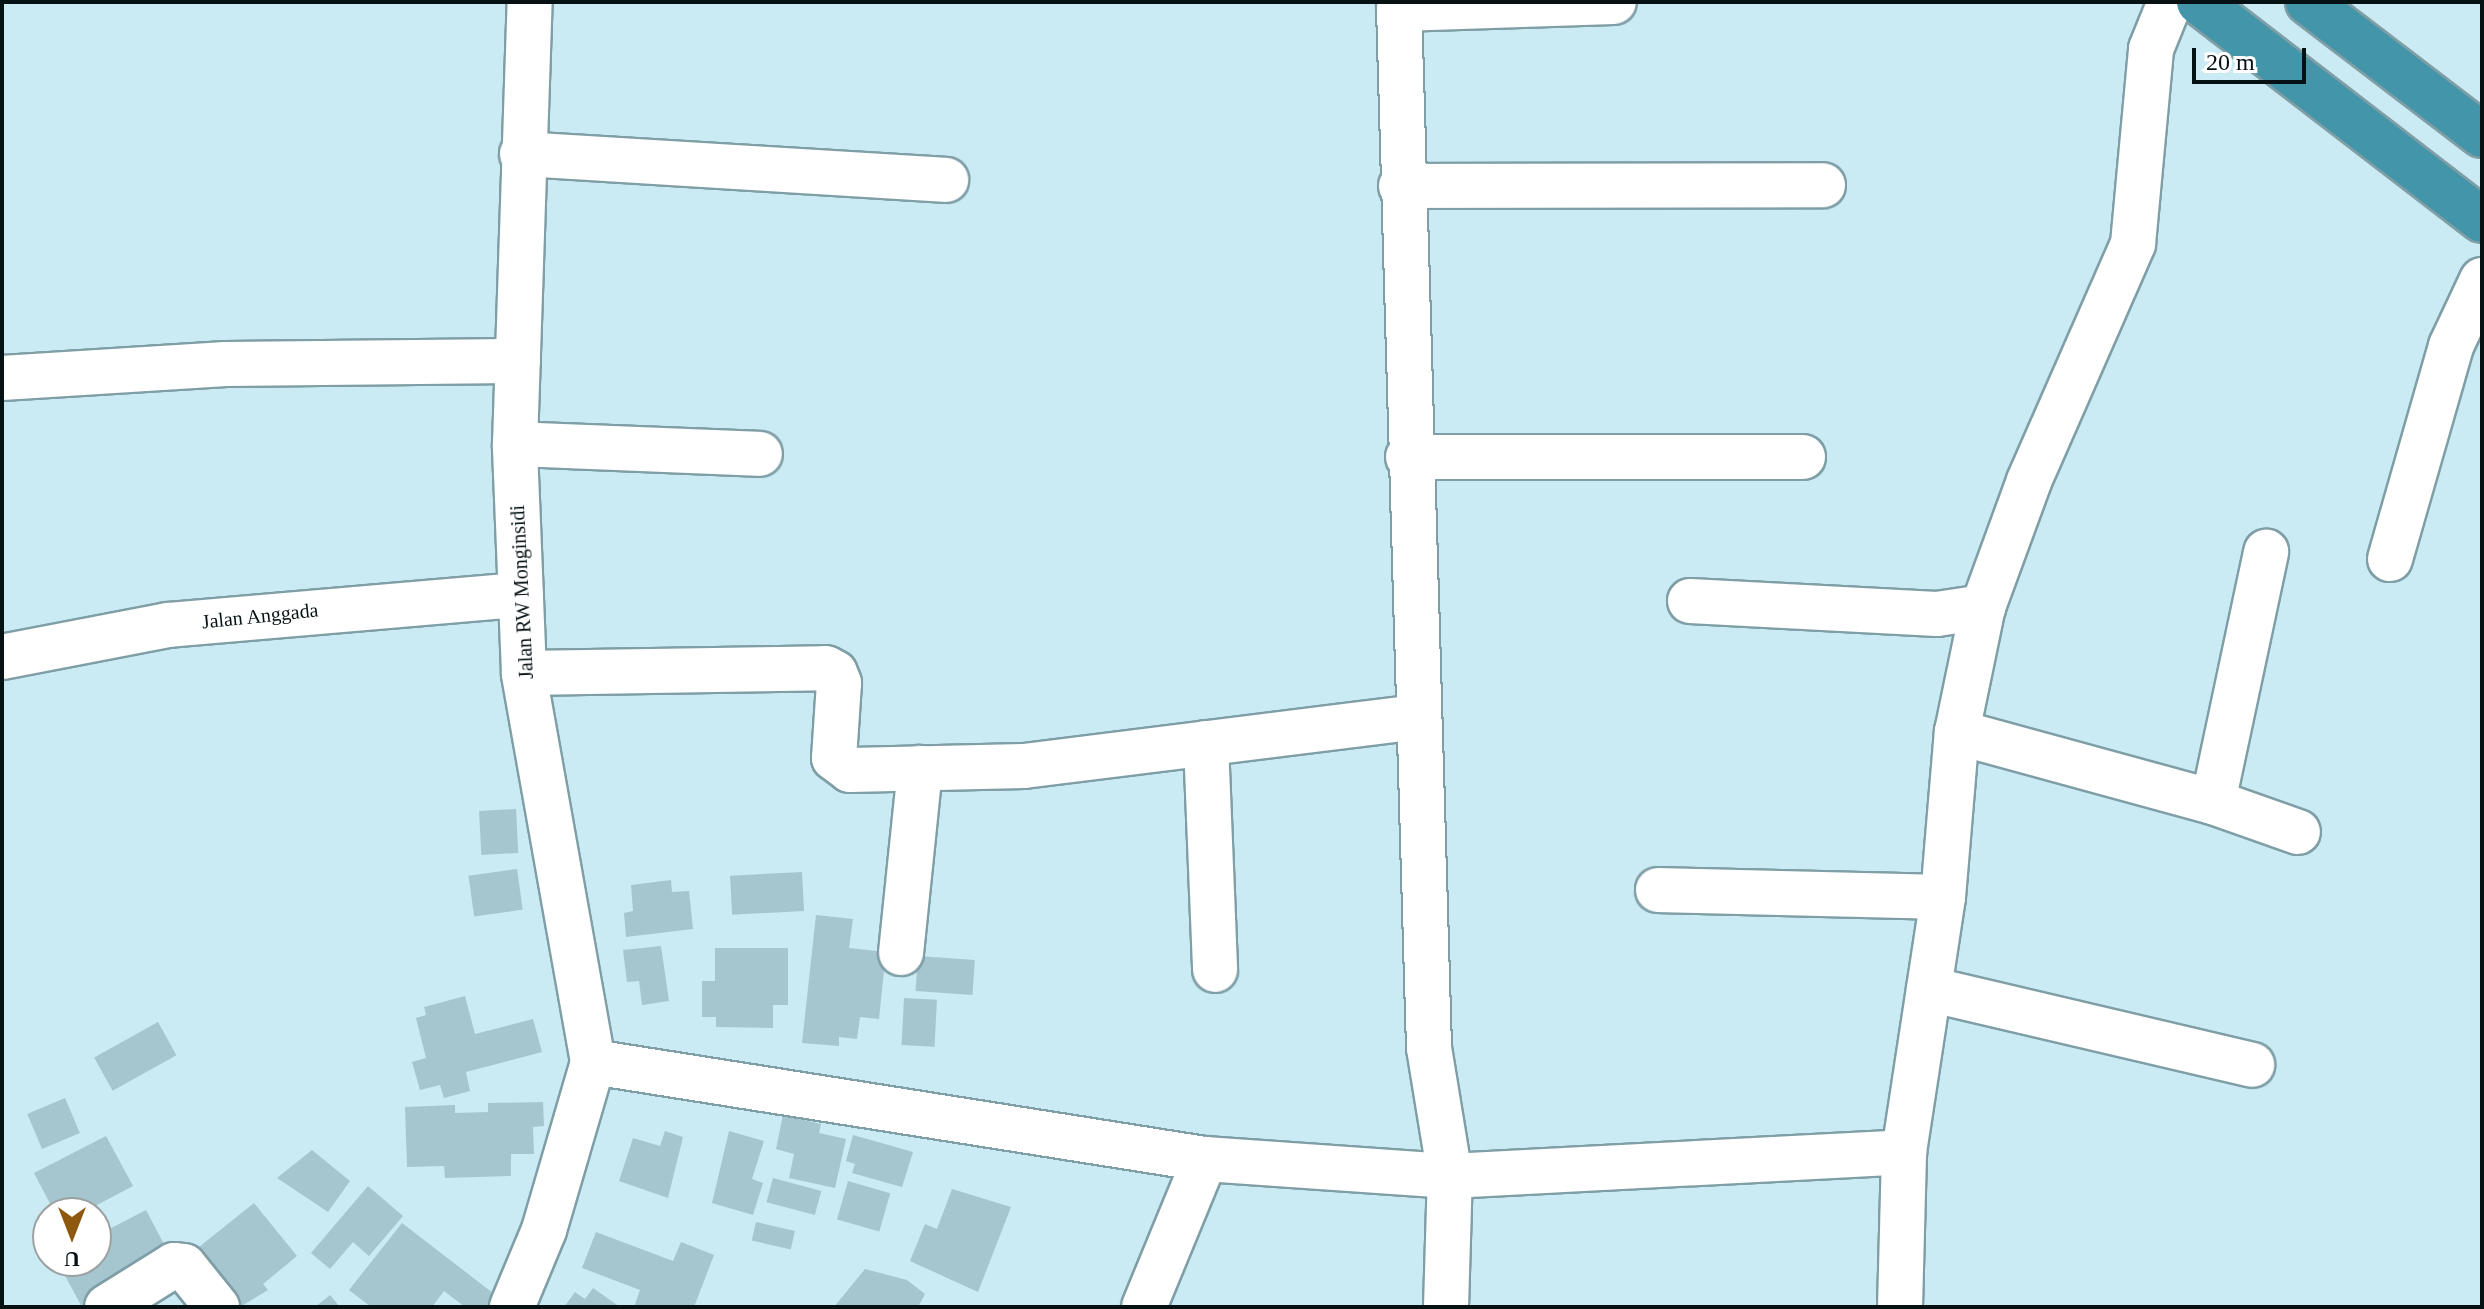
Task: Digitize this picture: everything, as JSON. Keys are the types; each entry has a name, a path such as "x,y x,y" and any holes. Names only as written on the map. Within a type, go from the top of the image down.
{"highway":[{"path":"2199,2 2482,220"},
{"path":"2308,2 2482,135"}],"street":[{"name":"Jalan RW Monginsidi","path":"512,1307 544,1230 593,1062 524,673 515,444 522,154 530,2"},
{"path":"1446,1307 1450,1176 1429,1048 1408,457 1399,9 1614,2"},
{"path":"1900,1307 1904,1152 1943,897 1957,732 1983,607 2029,481 2127,263 2151,49 2170,2"},
{"path":"522,154 946,180"},
{"path":"1401,186 1823,185"},
{"path":"2390,559 2451,346 2482,280"},
{"path":"2,378 226,364 518,361"},
{"path":"515,444 760,454"},
{"path":"1408,457 1803,457"},
{"path":"2213,802 2266,552"},
{"name":"Jalan Anggada","path":"2,657 168,625 521,595"},
{"path":"1690,601 1937,614 1983,607"},
{"path":"524,673 826,668 838,676 834,758 840,767 1024,766 1417,717"},
{"path":"1957,732 2213,802 2298,832"},
{"path":"1206,743 1215,970"},
{"path":"901,953 920,768"},
{"path":"1658,890 1943,897"},
{"path":"1929,989 2252,1065"},
{"path":"593,1062 1205,1159 1450,1176 1904,1152"},
{"path":"1144,1307 1205,1159"},
{"path":"107,1307 174,1265 184,1266 217,1307"}],"building":[{"path":"516,809 518,853 481,855 479,811"},
{"path":"517,869 523,910 474,916 468,876"},
{"path":"802,872 804,911 732,915 730,876"},
{"path":"671,880 672,892 689,891 693,929 626,937 624,913 633,911 631,885"},
{"path":"816,915 853,919 849,948 886,952 879,1019 860,1017 857,1039 839,1037 839,1046 802,1043"},
{"path":"661,946 669,1001 642,1005 639,981 627,982 623,950"},
{"path":"715,948 788,948 788,1005 773,1005 773,1028 716,1027 716,1017 702,1017 702,981 715,981"},
{"path":"918,956 975,960 972,995 916,991"},
{"path":"465,996 475,1034 533,1019 542,1052 466,1072 470,1091 444,1098 440,1085 420,1090 412,1062 426,1058 416,1018 426,1015 424,1007"},
{"path":"904,998 937,1000 934,1047 902,1045"},
{"path":"158,1022 176,1055 113,1091 94,1057"},
{"path":"65,1098 80,1133 42,1149 27,1114"},
{"path":"543,1102 544,1126 533,1127 534,1154 511,1154 511,1176 445,1178 444,1166 407,1167 405,1107 455,1105 455,1113 488,1112 488,1103"},
{"path":"783,1115 821,1124 819,1133 846,1139 835,1188 789,1178 794,1154 776,1149"},
{"path":"665,1131 683,1137 668,1198 619,1181 633,1138 660,1146"},
{"path":"729,1131 764,1141 752,1179 763,1183 753,1215 712,1203"},
{"path":"853,1135 913,1152 902,1187 852,1173 855,1164 846,1161"},
{"path":"106,1136 133,1186 112,1197 47,1197 34,1173"},
{"path":"312,1150 350,1181 328,1212 277,1178"},
{"path":"773,1178 821,1191 815,1215 767,1202"},
{"path":"848,1181 890,1193 879,1232 837,1219"},
{"path":"368,1186 403,1216 369,1256 353,1242 330,1269 311,1253"},
{"path":"952,1189 1011,1207 978,1292 910,1261 925,1224 937,1229"},
{"path":"254,1203 297,1256 263,1284 268,1290 240,1307 194,1251"},
{"path":"146,1210 167,1250 82,1307 66,1277 112,1277 112,1228"},
{"path":"756,1222 795,1231 791,1250 752,1241"},
{"path":"402,1223 502,1300 497,1307 465,1307 444,1291 432,1307 371,1307 349,1290"},
{"path":"596,1232 673,1261 681,1242 714,1255 694,1307 634,1307 640,1290 582,1268"},
{"path":"865,1269 907,1280 925,1294 918,1307 834,1307"},
{"path":"593,1288 620,1307 564,1307 575,1292 585,1299"},
{"path":"330,1295 340,1307 315,1307"}]}
